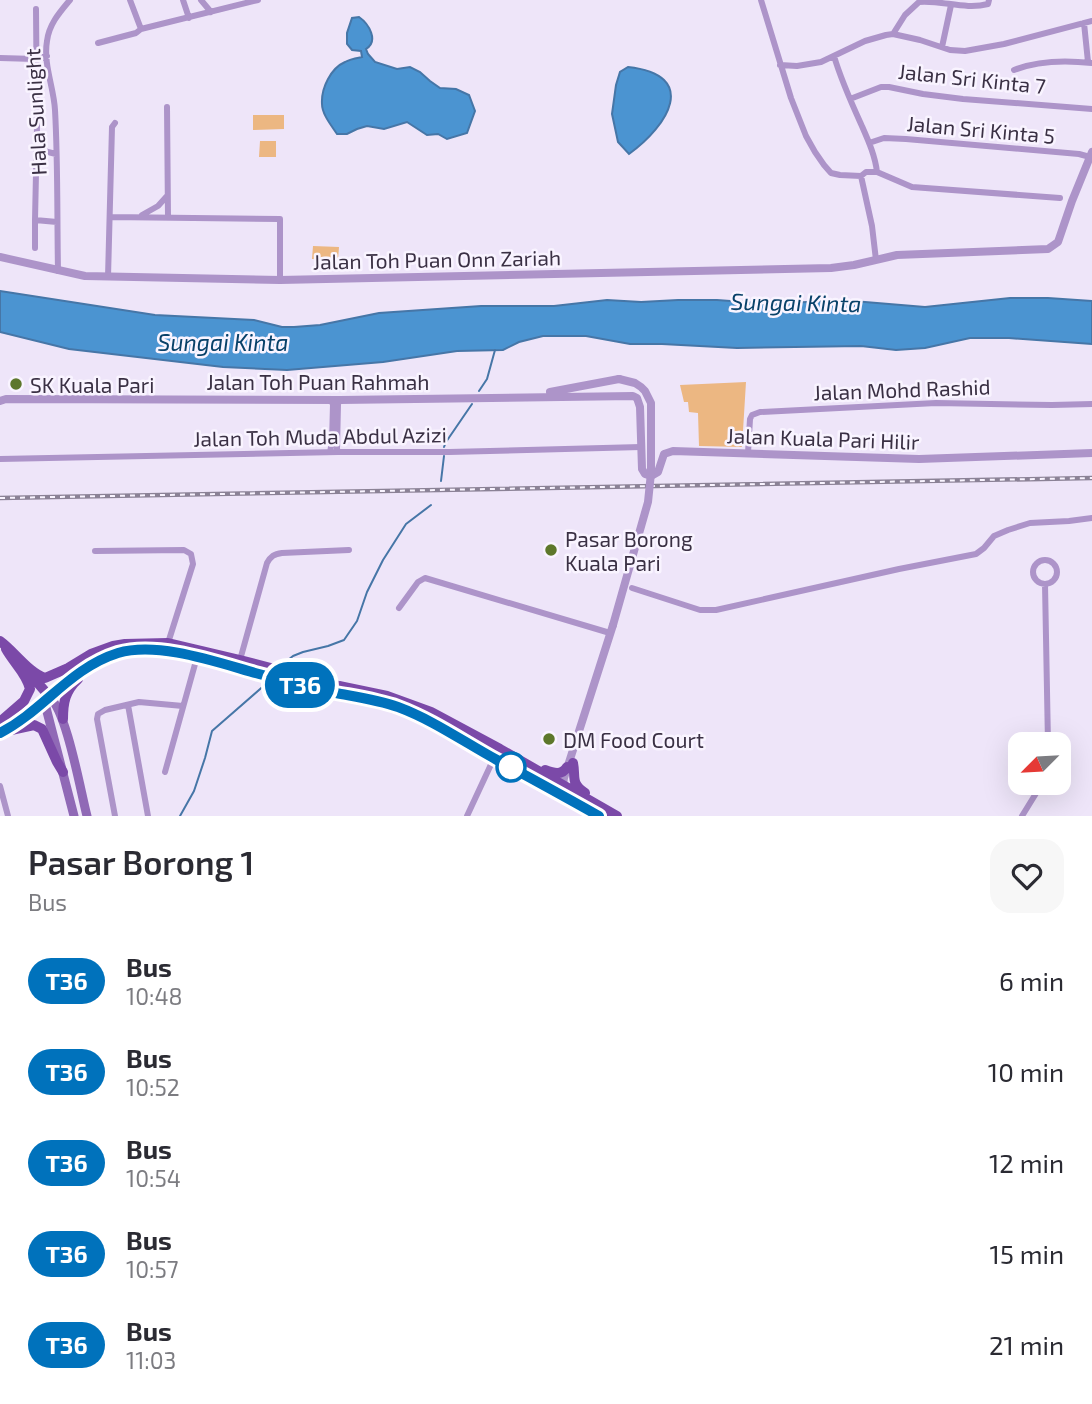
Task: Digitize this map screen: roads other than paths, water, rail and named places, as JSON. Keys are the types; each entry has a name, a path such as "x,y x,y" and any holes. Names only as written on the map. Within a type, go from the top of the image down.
{"main road":[{"path":"2,644 10,648 41,677 48,677 113,646 168,643 387,696 431,712 618,816"},
{"path":"2,644 46,696 56,703 63,719 87,816"},
{"path":"1,729 30,689 27,679 2,644"},
{"path":"1,729 21,720 46,696 93,665 127,651 163,651 399,707 445,729 599,816"},
{"path":"63,719 68,690 93,665"},
{"path":"68,668 46,696 74,816"},
{"path":"57,752 54,719 63,719"},
{"path":"1,729 38,726 45,733 63,772"},
{"path":"493,758 505,760 553,785 563,785"},
{"path":"531,767 558,773 570,765"},
{"path":"570,765 577,785 618,816"},
{"path":"563,785 569,795 607,816"}],"street":[{"name":"Hala Sunlight","path":"58,271 55,107 47,41 57,16 70,0"},
{"path":"130,0 141,29"},
{"path":"183,0 189,18"},
{"path":"201,0 211,12"},
{"path":"99,43 136,33 141,29 258,0"},
{"path":"761,0 791,99 806,136 831,173 861,176 866,172 877,172 912,187 1060,198"},
{"path":"893,34 898,23 919,2 984,5 988,4 989,0"},
{"path":"942,47 951,5"},
{"path":"35,248 36,9"},
{"path":"780,65 797,66 821,62 865,41 893,34 965,51 1092,21"},
{"path":"1014,69 1031,63 1090,62 1084,23"},
{"path":"0,58 35,60 47,56"},
{"path":"834,56 876,161 877,172"},
{"name":"Jalan Sri Kinta 7","path":"850,99 881,86 963,99 1092,109"},
{"path":"167,107 168,217"},
{"path":"108,277 112,127 115,123"},
{"name":"Jalan Sri Kinta 5","path":"869,143 884,138 906,139 1079,155 1090,160"},
{"path":"36,149 56,154"},
{"name":"Jalan Toh Puan Onn Zariah","path":"0,257 85,276 280,280 831,268 908,254 1048,249 1058,242 1090,160"},
{"path":"861,176 876,260"},
{"path":"137,217 158,206 168,195"},
{"path":"110,217 280,219 280,280"},
{"path":"35,220 57,222"},
{"path":"610,395 615,379"},
{"path":"528,396 615,379 641,387 649,397 652,411 652,473 648,502 563,785"},
{"name":"Jalan Toh Puan Rahmah","path":"0,401 340,400 610,395 637,398"},
{"name":"Jalan Kuala Pari Hilir","path":"637,398 640,407 642,469 645,474 652,476 658,472 662,458 668,452 919,459 1092,453"},
{"path":"330,400 333,404 338,452"},
{"path":"330,452 335,443 340,400"},
{"name":"Jalan Mohd Rashid","path":"748,453 750,419 752,415 760,412 936,403 1092,404"},
{"name":"Jalan Toh Muda Abdul Azizi","path":"0,459 641,447"},
{"path":"632,589 700,610 716,610 976,554 994,536 1030,523 1092,518"},
{"path":"95,551 184,550 191,554 193,564 168,643"},
{"path":"240,660 270,558 282,553 349,550"},
{"path":"399,608 418,582 425,578 612,629"},
{"path":"1045,584 1048,732"},
{"path":"165,772 197,657"},
{"path":"115,816 97,719 101,711 139,702 183,706"},
{"path":"128,705 148,816"},
{"path":"467,816 493,758"},
{"path":"0,786 8,816"},
{"path":"1022,816 1034,795"}],"water":[{"path":"359,17 371,33 372,42 366,49 375,62 397,69 410,67 440,88 456,89 469,95 475,111 467,133 447,139 438,134 427,135 407,122 384,129 367,126 347,134 337,134 324,112 323,92 335,69 347,61 362,57 361,51 352,50 347,44 352,18"},
{"path":"628,67 650,72 664,80 670,91 670,103 665,116 643,143 629,154 618,142 612,114 620,72"},
{"name":"Sungai Kinta","path":"0,291 155,315 254,320 282,327 320,325 379,313 481,306 554,306 607,300 717,300 772,304 841,300 925,307 1010,298 1048,298 1092,301 1092,344 970,338 925,348 896,350 861,346 737,348 630,344 586,336 543,336 519,342 503,350 457,351 383,362 287,370 223,367 69,349 0,332"}],"waterway":[{"path":"479,391 487,379 495,350"},
{"path":"444,447 472,404"},
{"path":"441,481 444,456"},
{"path":"283,664 303,652 344,640 357,621 367,592 383,560 406,524 431,505"},
{"path":"180,816 194,791 212,731 267,683"}],"railway":[{"path":"0,498 1092,478"}],"place":[{"name":"SK Kuala Pari","path":"16,384"},
{"name":"Pasar Borong Kuala Pari","path":"551,550"},
{"name":"DM Food Court","path":"549,739"}]}
